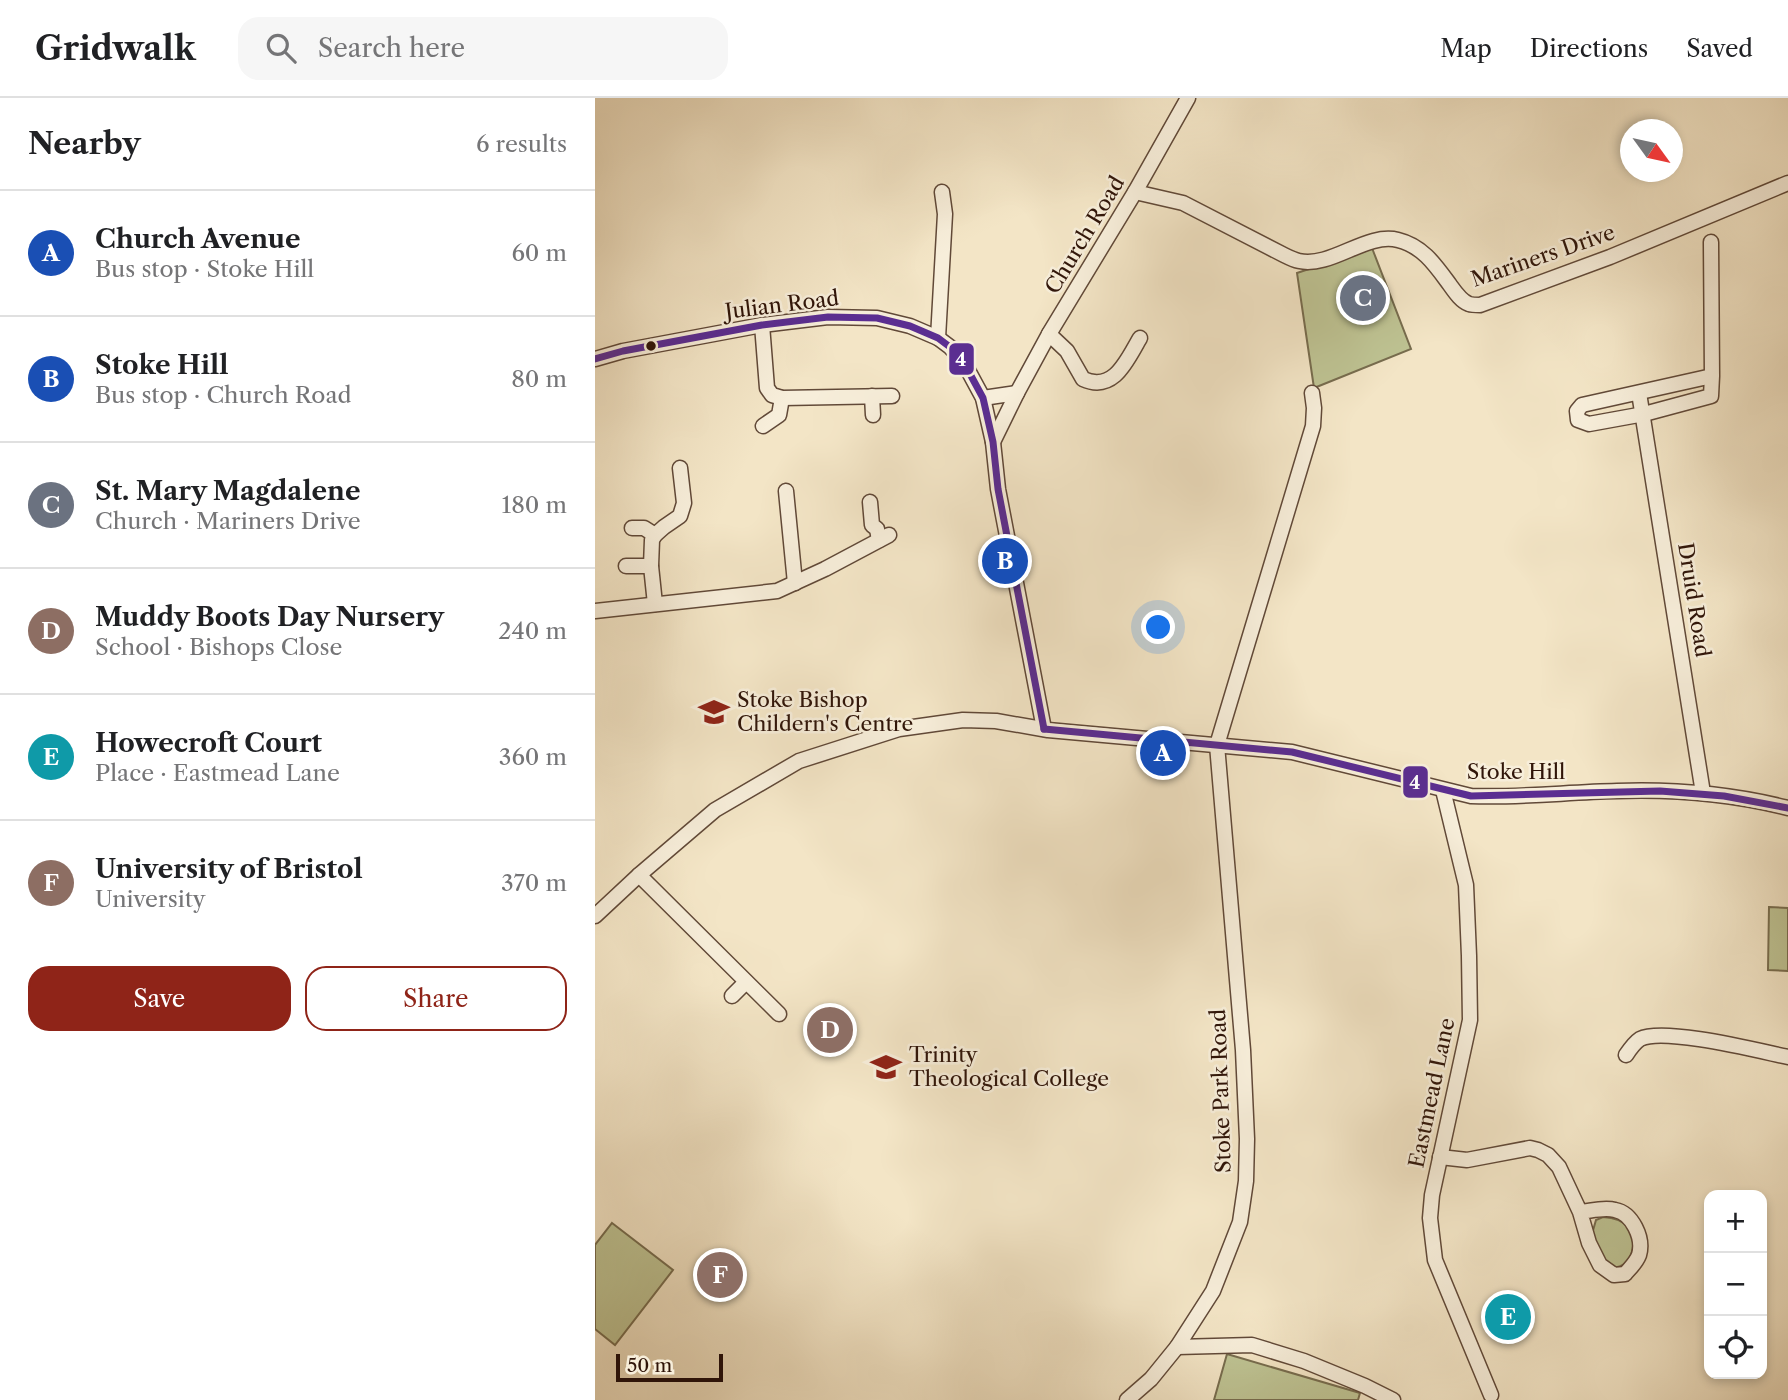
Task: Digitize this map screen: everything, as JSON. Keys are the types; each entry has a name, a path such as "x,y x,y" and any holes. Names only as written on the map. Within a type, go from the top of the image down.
{"street":[{"name":"Church Road","path":"993,442 1049,334 1188,98"},
{"name":"Mariners Drive","path":"1135,192 1183,203 1284,255 1301,261 1328,258 1378,240 1389,238 1402,241 1424,253 1459,297 1468,304 1480,305 1610,257 1788,183"},
{"path":"938,338 945,214 942,192"},
{"path":"1711,242 1712,376 1711,396 1590,425 1577,420 1577,411 1582,405 1712,376"},
{"name":"Julian Road","path":"595,359 623,351 762,325 828,317 877,318 910,326 938,338 950,347 963,361 983,398"},
{"path":"762,325 767,387 772,396 892,396"},
{"path":"1049,334 1067,351 1083,379 1098,384 1108,381 1122,368 1140,338"},
{"path":"1017,393 983,398 1044,729"},
{"path":"1217,745 1313,426 1312,393"},
{"name":"Druid Road","path":"1639,393 1703,793"},
{"path":"871,396 873,415"},
{"path":"763,426 779,415 782,398"},
{"path":"655,604 651,566 653,540 655,535 680,516 684,503 680,468"},
{"path":"786,491 795,583"},
{"path":"595,611 777,591 884,538 872,525 870,502"},
{"path":"632,528 644,528 655,535"},
{"path":"626,566 651,566"},
{"name":"Stoke Hill","path":"595,916 715,810 799,761 899,729 963,720 996,721 1044,729 1292,751 1471,796 1500,797 1617,790 1682,791 1788,808"},
{"name":"Stoke Park Road","path":"1127,1400 1151,1379 1177,1347 1213,1291 1240,1222 1247,1139 1243,1050 1217,745"},
{"name":"Eastmead Lane","path":"1443,790 1466,885 1470,1020 1432,1195 1430,1218 1435,1260 1491,1395"},
{"path":"639,875 779,1013"},
{"path":"732,996 746,982"},
{"path":"1626,1055 1641,1039 1665,1035 1788,1058"},
{"path":"1440,1157 1467,1160 1523,1149 1538,1150 1559,1167 1600,1265 1614,1275 1625,1273 1635,1264 1640,1253 1640,1241 1627,1215 1606,1209 1580,1212"},
{"path":"1177,1347 1252,1345 1304,1361 1393,1400"}],"green space":[{"path":"1372,248 1411,349 1314,388 1297,273"},
{"path":"1769,907 1788,908 1788,971 1768,970"},
{"path":"1603,1217 1619,1220 1629,1228 1633,1249 1623,1265 1615,1267 1607,1263 1592,1234 1596,1220"},
{"path":"612,1223 673,1270 615,1345 595,1329 595,1245"},
{"path":"1227,1354 1360,1393 1358,1400 1214,1400"}],"transit line":[{"name":"4","path":"595,359 623,351 762,325 828,317 877,318 910,326 938,338 950,347 963,361 983,398 1044,729"},
{"name":"4","path":"1044,729 1292,752 1471,796 1660,791 1724,796 1788,808"}],"place":[{"name":"St. Mary Magdalene","path":"1363,298"},
{"name":"Stoke Hill","path":"1005,561"},
{"name":"Stoke Bishop Childern's Centre","path":"714,712"},
{"name":"Church Avenue","path":"1163,753"},
{"name":"Muddy Boots Day Nursery","path":"830,1030"},
{"name":"Trinity Theological College","path":"886,1067"},
{"name":"University of Bristol","path":"720,1275"},
{"name":"Howecroft Court","path":"1508,1317"}]}
